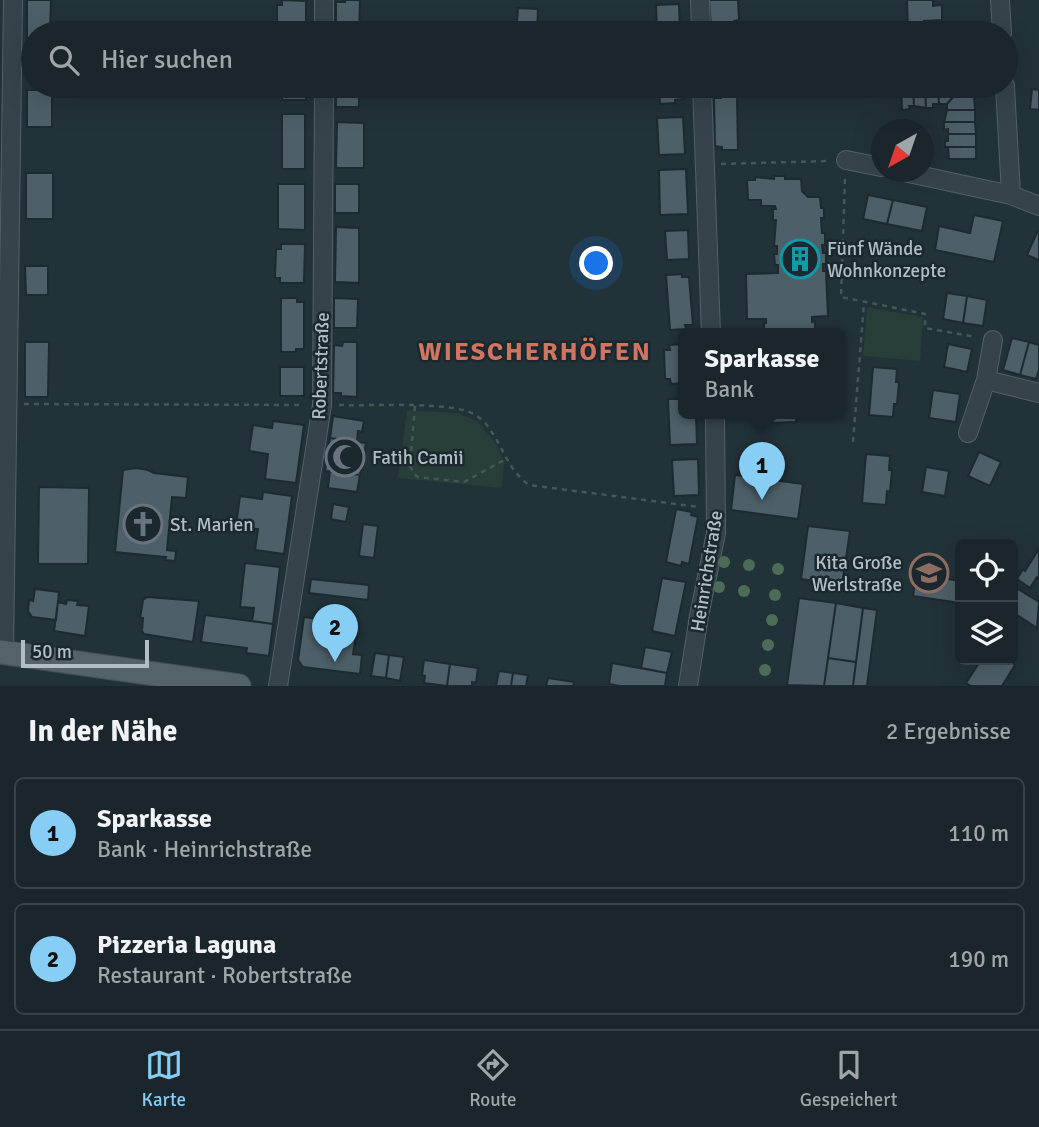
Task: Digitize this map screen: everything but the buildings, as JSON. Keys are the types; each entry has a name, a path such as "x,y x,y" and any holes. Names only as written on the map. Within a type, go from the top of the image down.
{"main road":[{"path":"2,653 239,686"}],"street":[{"path":"2,653 13,0"},
{"path":"324,0 324,21"},
{"path":"699,0 700,21"},
{"path":"1000,0 1001,21"},
{"name":"Robertstraße","path":"278,686 322,405 324,98"},
{"path":"702,98 711,328"},
{"path":"1006,98 1011,195"},
{"path":"846,160 871,165"},
{"path":"934,178 1011,195 1039,206"},
{"path":"968,433 986,380 993,340"},
{"path":"986,380 1039,393"},
{"name":"Heinrichstraße","path":"688,686 716,533 715,419"}],"path":[{"path":"704,165 846,160 841,297 925,314 925,328 993,340"},
{"path":"853,442 864,303"},
{"path":"8,404 280,405"},
{"path":"372,405 463,410 475,414 485,422 516,476 529,485 717,509"},
{"path":"415,406 410,466 418,477 464,482 506,459"}],"green space":[{"path":"867,307 923,317 920,361 863,356"},
{"path":"407,410 458,413 478,422 494,441 504,461 502,488 398,478"}],"place":[{"name":"Fünf Wände Wohnkonzepte","path":"800,259"},
{"name":"Fatih Camii","path":"345,457"},
{"name":"Sparkasse","path":"762,500"},
{"name":"St. Marien","path":"143,524"},
{"name":"Kita Große Werlstraße","path":"929,573"},
{"name":"Pizzeria Laguna","path":"335,662"}],"district":[{"name":"WIESCHERHÖFEN","path":"535,351"}]}
